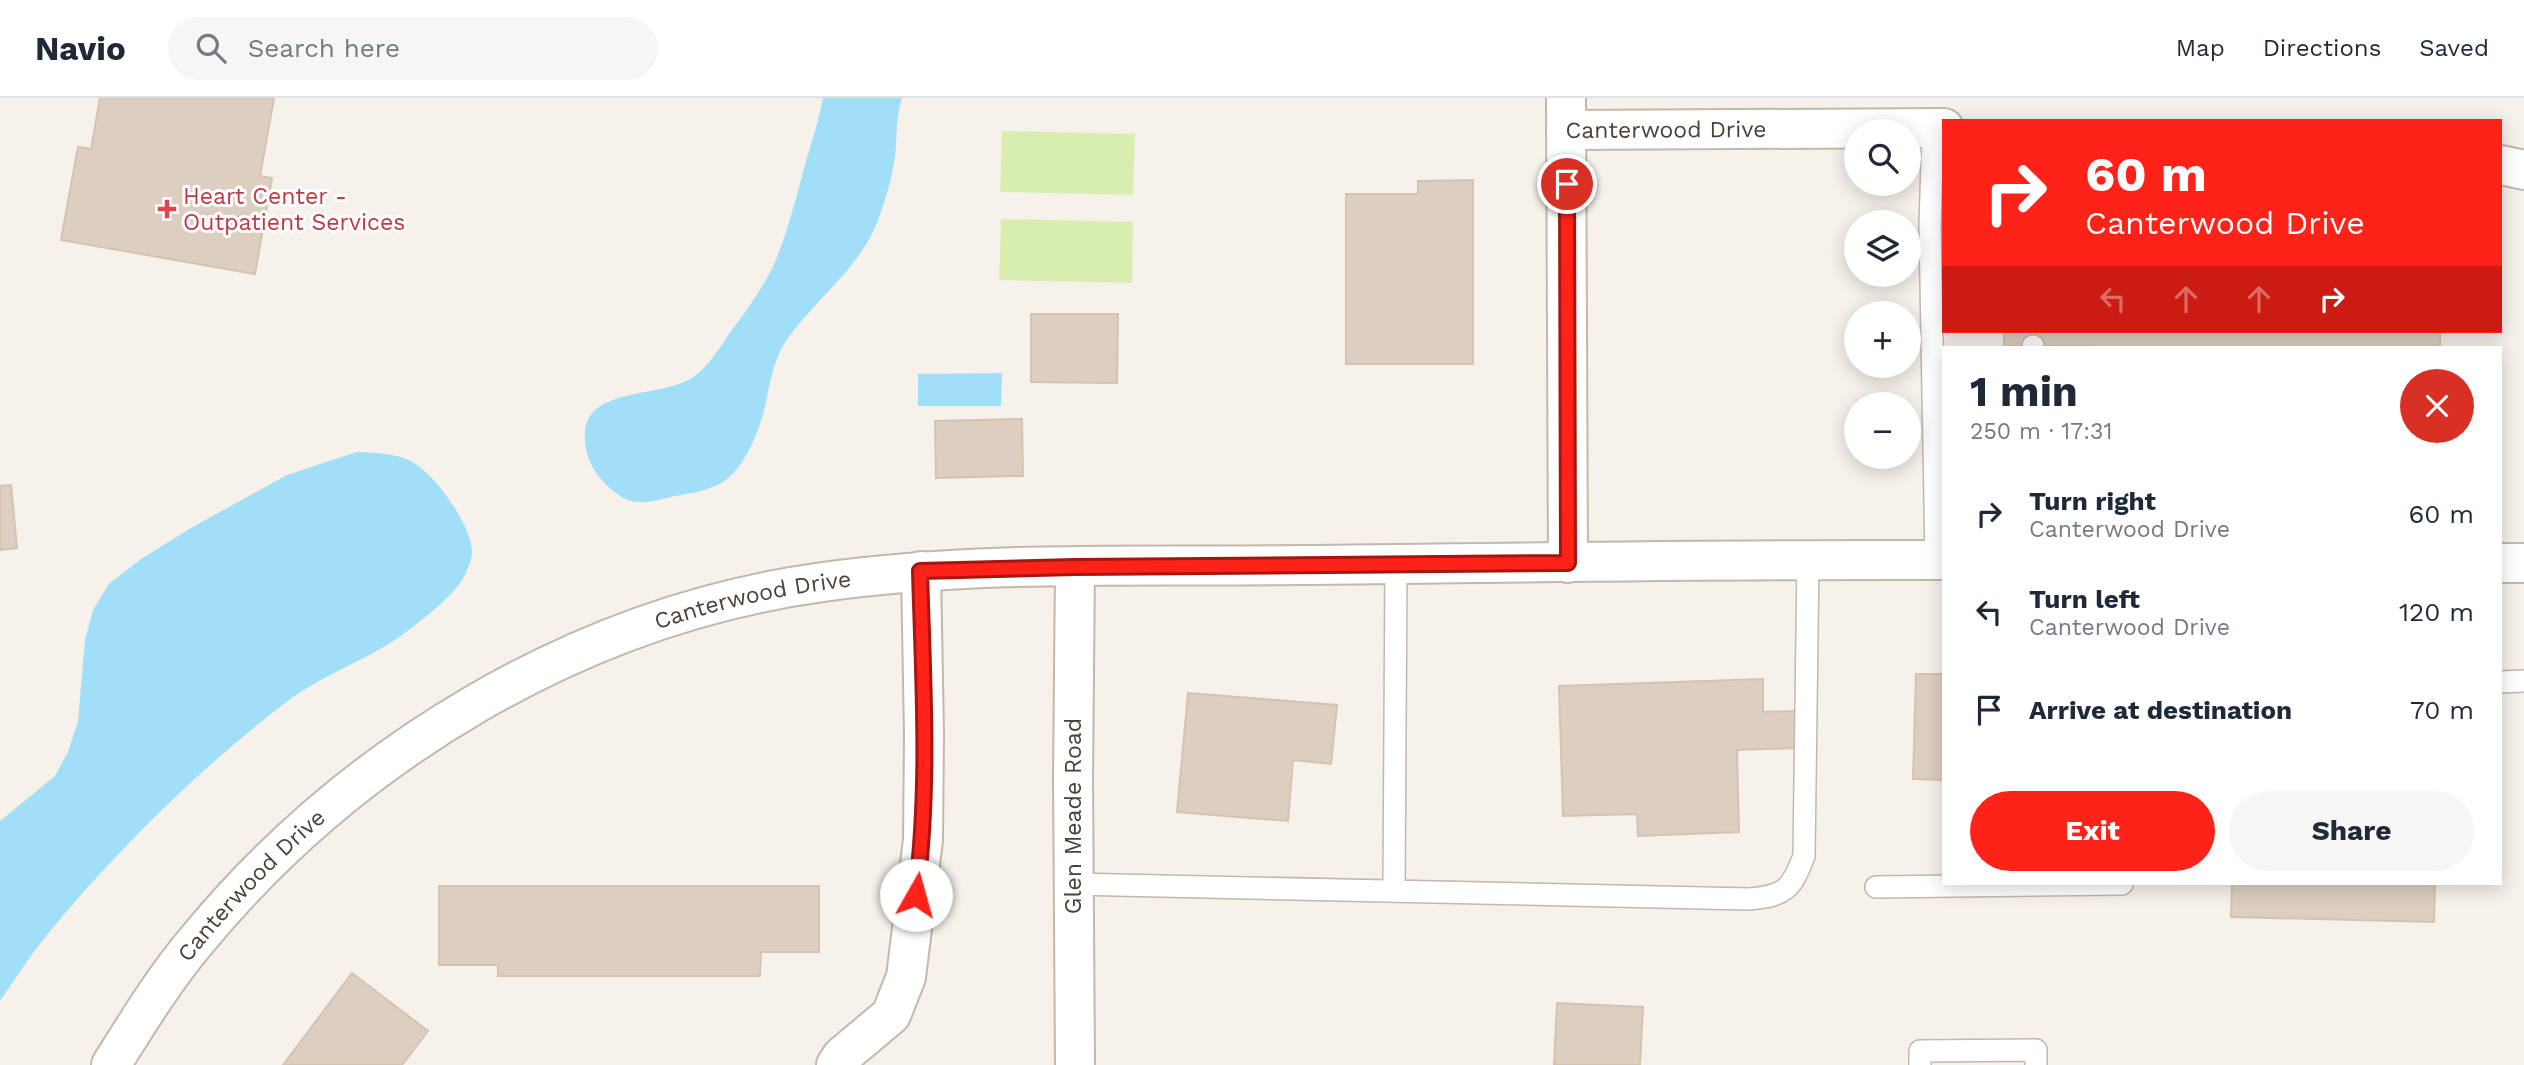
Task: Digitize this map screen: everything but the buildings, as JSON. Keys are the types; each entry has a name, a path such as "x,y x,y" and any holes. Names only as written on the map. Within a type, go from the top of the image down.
{"street":[{"name":"Canterwood Drive","path":"1568,563 1566,114 1938,128"},
{"path":"2502,164 2524,170"},
{"name":"Canterwood Drive","path":"111,1065 148,1005 197,939 299,833 360,782 480,702 537,670 646,625 740,597 820,582 920,571 1075,567 1940,560"},
{"path":"2502,563 2524,563"},
{"name":"Glen Meade Road","path":"1075,567 1075,1065"},
{"path":"836,1065 842,1056 891,1015 906,977 923,840 924,735 920,571"}],"lane":[{"path":"1938,128 1940,560"},
{"path":"1073,884 1748,899 1775,897 1794,881 1804,856 1808,561"},
{"path":"1394,891 1396,564"},
{"path":"2502,682 2524,681"},
{"path":"1876,887 2040,885"},
{"path":"1920,1065 1920,1051 2036,1050 2036,1065"}],"green space":[{"path":"1002,131 1135,134 1133,195 1000,192"},
{"path":"1001,219 1133,222 1132,283 999,280"}],"water":[{"path":"823,98 902,98 890,181 869,240 859,256 786,341 775,364 755,438 743,460 729,477 716,486 693,493 646,502 626,499 598,476 589,460 585,432 589,417 614,400 683,382 696,375 714,356 760,290 775,262 792,214"},
{"path":"1002,373 1001,406 918,406 918,374"},
{"path":"357,452 387,454 408,460 423,470 443,491 460,517 471,544 472,555 462,581 439,605 400,636 293,697 187,786 128,844 72,905 40,944 0,1001 0,821 55,776 68,752 78,721 85,640 93,610 109,584 141,559 191,528 287,475"}],"place":[{"name":"Heart Center - Outpatient Services","path":"167,209"}],"route":[{"path":"916,895 923,840 924,735 920,571 1568,563 1567,184"}]}
